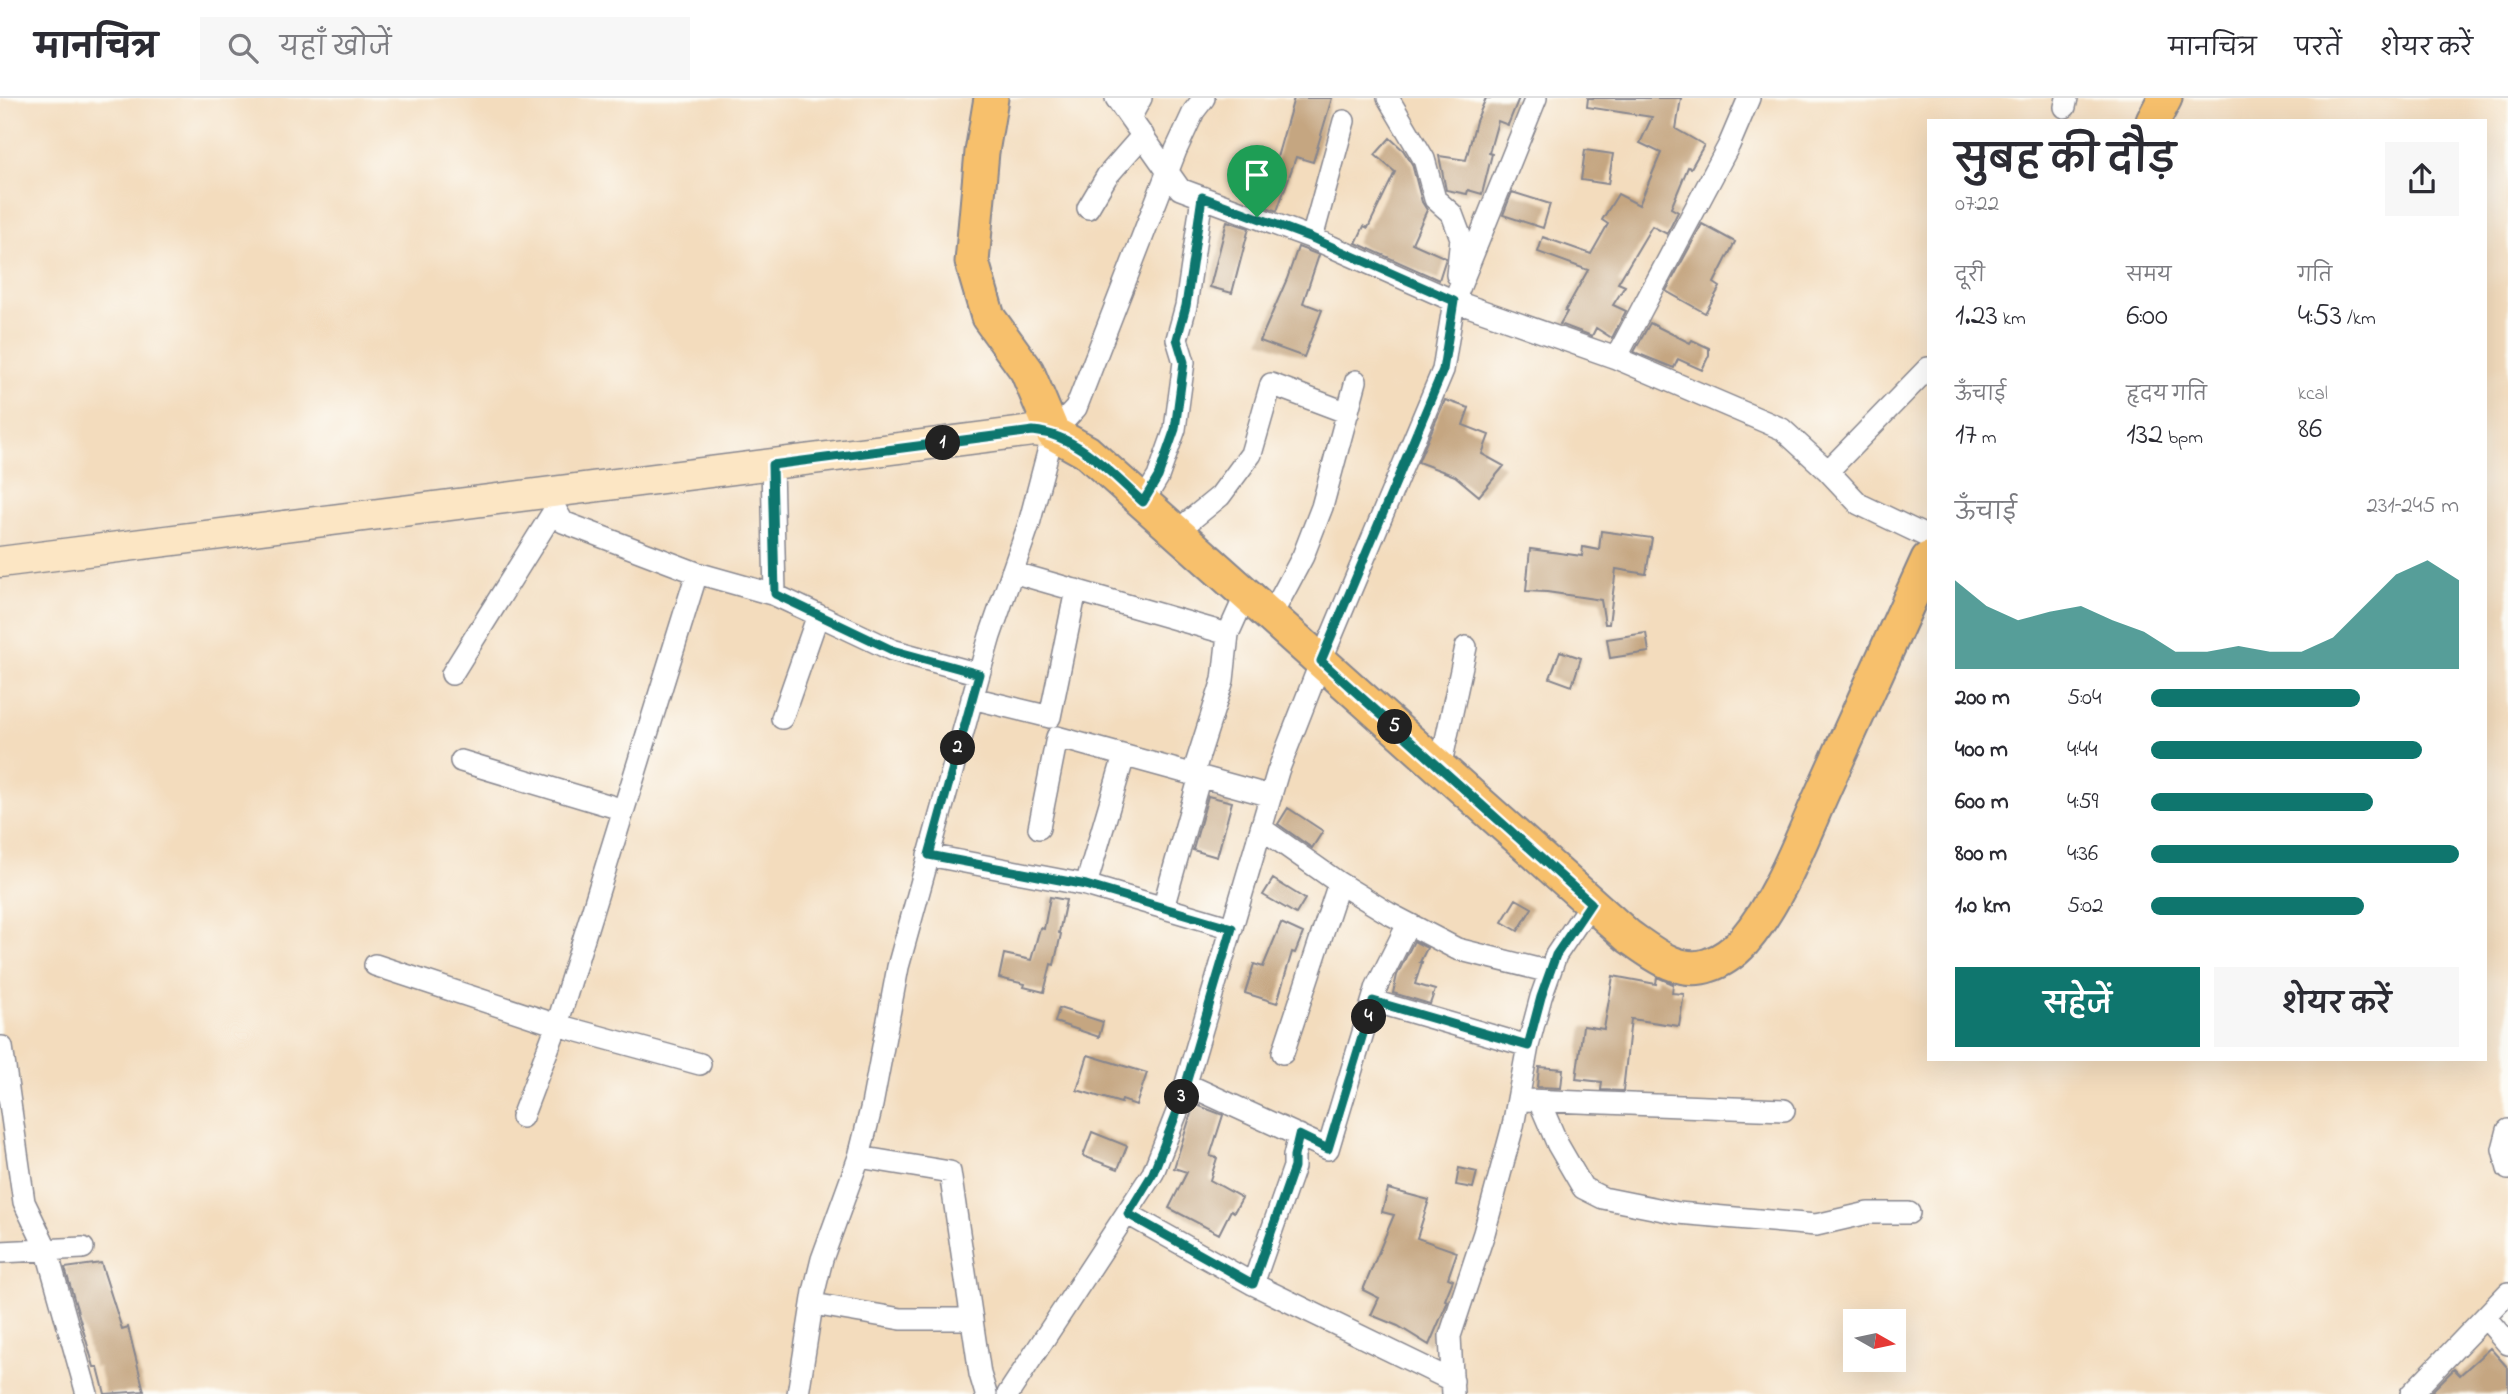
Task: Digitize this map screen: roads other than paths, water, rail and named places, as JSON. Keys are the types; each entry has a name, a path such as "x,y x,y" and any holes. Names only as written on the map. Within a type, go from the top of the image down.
{"main road":[{"path":"991,98 982,152 972,262 988,317 1027,371 1053,433"},
{"path":"2154,119 2165,98"},
{"path":"0,562 551,501 772,465 1033,431 1053,433 1087,452 1628,936 1659,958 1682,967 1706,967 1721,960 1743,943 1767,909 1802,838 1927,561"}],"street":[{"path":"1116,98 1180,189 1312,238 1454,301 1616,358 1782,429 1859,504 1927,537"},
{"path":"1088,208 1136,126 1141,98"},
{"path":"798,1394 822,1259 859,1157 872,1105 898,967 972,698 1029,524 1053,433 1076,408 1168,170 1194,111 1204,98"},
{"path":"1008,1394 1153,1173 1186,1084 1278,771 1443,370 1461,238 1452,214 1435,199 1424,159 1388,98"},
{"path":"1454,301 1536,98"},
{"path":"1616,358 1729,145 1749,98"},
{"path":"1312,238 1344,121"},
{"path":"1143,502 1158,477 1175,429 1184,362 1177,339 1186,306 1202,197"},
{"path":"1828,471 1927,369"},
{"path":"1271,616 1303,556 1356,381"},
{"path":"1177,532 1220,496 1251,454 1271,384 1348,414"},
{"path":"772,465 775,594"},
{"path":"551,501 563,523 697,573 775,594 892,650 979,674"},
{"path":"453,674 551,501"},
{"path":"1012,572 1228,634"},
{"path":"522,1117 557,1025 697,573"},
{"path":"972,698 1050,717 1076,590"},
{"path":"1163,908 1223,680 1228,634 1246,594"},
{"path":"782,718 818,615"},
{"path":"1440,768 1466,647"},
{"path":"1039,828 1057,737 1271,796"},
{"path":"1086,885 1124,755"},
{"path":"461,761 624,810"},
{"path":"1261,828 1339,883 1408,924 1457,949 1550,972"},
{"path":"929,855 1086,885 1232,928"},
{"path":"1283,1053 1339,883"},
{"path":"1453,1387 1450,1336 1484,1233 1518,1100 1528,1046 1556,955 1591,903"},
{"path":"1186,1084 1328,1149 1377,986 1408,924"},
{"path":"375,965 557,1025 699,1063"},
{"path":"1373,1001 1528,1046"},
{"path":"2,1047 24,1202 46,1248 87,1394"},
{"path":"1518,1100 1784,1110"},
{"path":"1539,1101 1583,1188 1603,1198 1678,1213 1816,1225 1868,1213 1909,1213"},
{"path":"2508,1130 2503,1149 2508,1169"},
{"path":"1253,1284 1294,1167 1299,1135"},
{"path":"859,1157 950,1172 980,1374 986,1394"},
{"path":"1128,1214 1253,1284 1453,1387"},
{"path":"0,1252 83,1248"},
{"path":"2415,1392 2508,1293"},
{"path":"813,1304 901,1319 972,1319"},
{"path":"2485,1317 2508,1344"}]}
